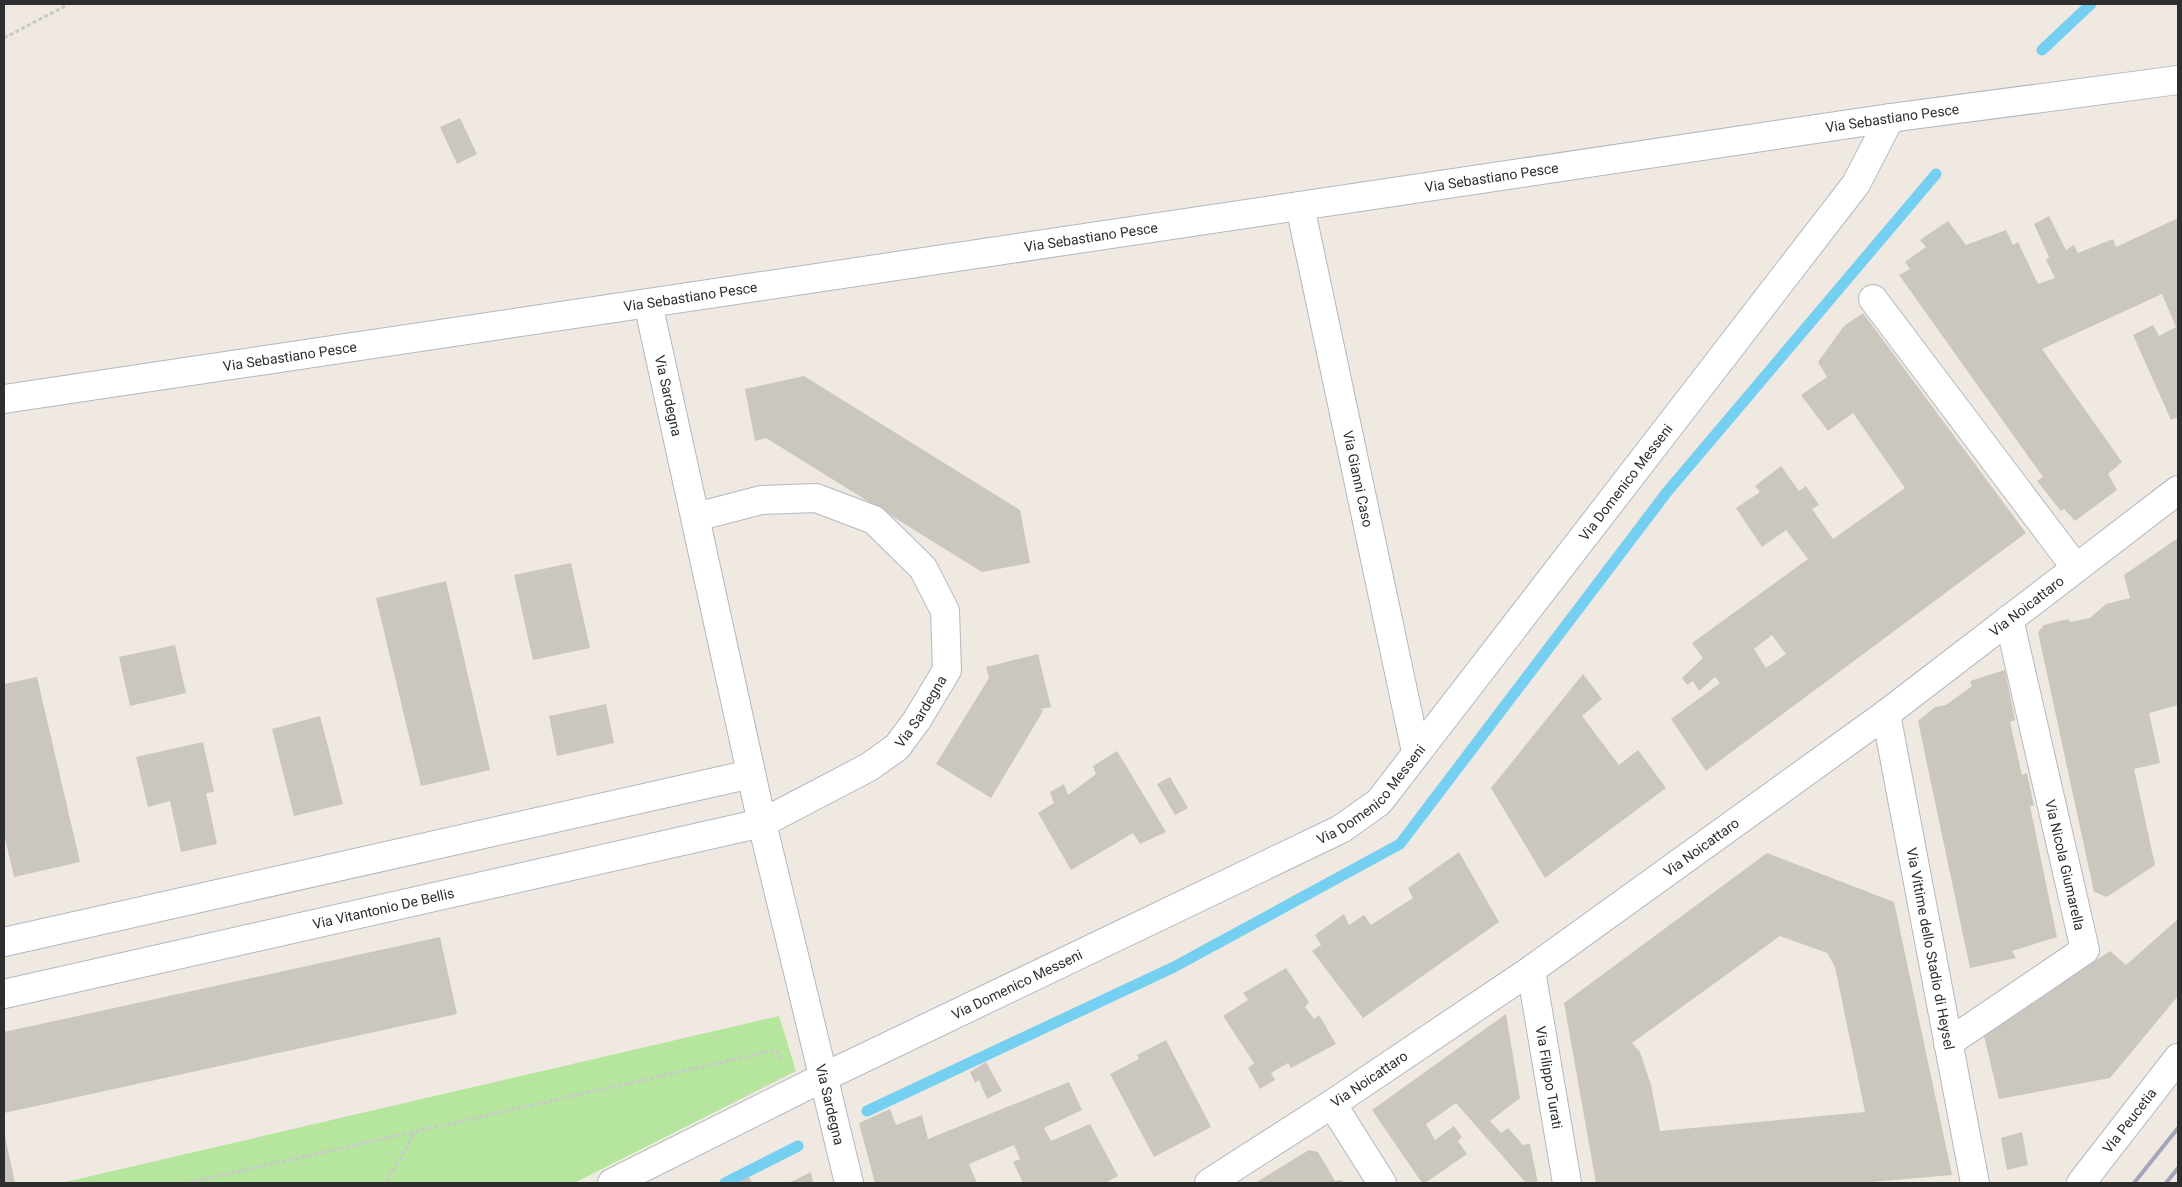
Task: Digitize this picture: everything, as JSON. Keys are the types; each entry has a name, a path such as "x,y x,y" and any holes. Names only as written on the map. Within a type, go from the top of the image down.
{"street":[{"name":"Via Sebastiano Pesce","path":"4,399 1890,118 2178,80"},
{"name":"Via Domenico Messeni","path":"612,1183 822,1078 1341,828 1379,802 1856,184 1890,118"},
{"name":"Via Gianni Caso","path":"1300,206 1416,752"},
{"path":"1873,299 2076,568"},
{"name":"Via Sardegna","path":"648,303 762,823 822,1078 849,1183"},
{"name":"Via Noicattaro","path":"1209,1183 1332,1104 1531,970 1886,714 2178,490"},
{"name":"Via Sardegna","path":"696,517 761,500 816,498 874,520 923,568 945,612 948,670 898,747 869,767 762,823"},
{"name":"Via Nicola Giumarella","path":"1948,1043 2085,950 2009,619"},
{"name":"Via Vittime dello Stadio di Heysel","path":"1886,714 1975,1183"},
{"path":"4,942 751,774"},
{"name":"Via Vitantonio De Bellis","path":"4,994 762,823"},
{"name":"Via Filippo Turati","path":"1531,970 1567,1183"},
{"name":"Via Peucetia","path":"2082,1183 2178,1058"},
{"path":"1332,1104 1382,1183"}],"path":[{"path":"4,38 65,6"},
{"path":"187,1183 776,1050 792,1093"},
{"path":"386,1183 416,1131"}],"green space":[{"path":"779,1016 796,1071 574,1183 61,1183"}],"building":[{"path":"460,118 477,154 457,164 440,127"},
{"path":"2049,216 2066,250 2074,245 2078,253 2113,239 2116,247 2178,218 2178,417 2171,420 2133,335 2153,325 2159,336 2176,327 2162,294 2042,349 2122,462 2108,474 2117,490 2075,521 2064,509 2061,511 2037,481 2043,477 1899,275 1910,269 1905,262 1926,247 1920,240 1948,221 1966,245 2006,230 2013,245 2018,242 2038,284 2055,278 2046,260 2049,257 2034,224"},
{"path":"1863,313 2026,533 1706,771 1671,719 1720,683 1715,677 1699,691 1693,681 1687,685 1682,678 1703,658 1692,643 1808,559 1786,530 1762,547 1736,508 1760,492 1755,486 1781,466 1799,491 1806,486 1819,505 1812,509 1833,539 1905,488 1853,413 1828,431 1801,395 1827,377 1818,362 1844,326","holes":["1772,635 1786,654 1766,668 1754,649"]},
{"path":"804,376 1020,510 1030,563 982,572 766,438 755,441 745,389"},
{"path":"2178,538 2178,705 2149,713 2160,763 2134,769 2155,865 2107,897 2094,892 2038,632 2044,625 2068,619 2070,622 2090,618 2106,604 2130,598 2124,575"},
{"path":"571,563 590,648 533,660 514,575"},
{"path":"446,581 490,770 421,786 376,598"},
{"path":"175,645 186,693 130,706 119,657"},
{"path":"1038,654 1051,707 1041,709 1043,711 991,798 936,764 989,678 986,667"},
{"path":"2005,670 2015,720 2010,722 2022,775 2027,773 2034,806 2030,806 2057,937 2012,951 2016,958 1970,968 1918,721 1935,707 1946,705 1972,686 1970,681"},
{"path":"1583,674 1602,699 1582,716 1619,765 1638,750 1666,788 1545,878 1491,788"},
{"path":"37,677 80,862 14,877 4,834 4,684"},
{"path":"606,704 614,743 557,756 549,716"},
{"path":"320,716 343,804 294,816 272,729"},
{"path":"203,742 214,792 206,793 217,844 181,852 170,801 148,807 136,757"},
{"path":"1117,751 1166,832 1140,844 1133,833 1071,870 1038,813 1054,803 1050,792 1064,784 1068,795 1096,774 1093,766"},
{"path":"1170,777 1188,808 1175,815 1157,784"},
{"path":"1459,852 1499,922 1363,1018 1312,951 1321,945 1315,935 1344,914 1349,925 1364,915 1371,925 1413,898 1408,888"},
{"path":"1767,853 1894,902 1952,1175 1860,1183 1596,1183 1564,1003","holes":["1780,936 1827,953 1835,967 1865,1112 1660,1131 1651,1085 1640,1052 1632,1043"]},
{"path":"2178,919 2178,996 2110,1078 1999,1099 1984,1036 2110,951 2126,965"},
{"path":"440,937 457,1014 4,1113 4,1032"},
{"path":"1286,968 1309,1002 1305,1007 1314,1019 1319,1015 1336,1044 1291,1068 1288,1063 1271,1073 1275,1080 1260,1089 1248,1068 1254,1063 1223,1016 1248,1000 1243,993"},
{"path":"1506,1014 1520,1098 1490,1121 1501,1133 1508,1128 1523,1145 1530,1144 1538,1183 1526,1183 1456,1103 1426,1124 1435,1140 1454,1126 1462,1137 1458,1141 1467,1154 1425,1183 1422,1183 1372,1110"},
{"path":"1166,1040 1211,1127 1154,1157 1110,1074 1139,1059 1137,1055"},
{"path":"986,1062 1002,1091 987,1099 979,1080 975,1083 970,1072"},
{"path":"1069,1082 1082,1110 1044,1128 1051,1141 1090,1124 1118,1176 1105,1183 1023,1183 1013,1162 1020,1159 1014,1145 969,1164 977,1183 875,1183 859,1123 890,1109 896,1125 922,1115 928,1139"},
{"path":"2022,1132 2028,1165 2007,1170 2001,1138"},
{"path":"5,1136 15,1183 4,1183"},
{"path":"1309,1150 1318,1152 1335,1181 1342,1180 1343,1183 1255,1183"},
{"path":"811,1172 813,1183 789,1183"},
{"path":"749,1177 752,1183 736,1183"}],"waterway":[{"path":"2042,50 2091,4"},
{"path":"867,1111 1174,967 1400,844 1667,492 1936,174"},
{"path":"725,1183 798,1146"}],"railway":[{"path":"2134,1183 2178,1128"},
{"path":"2166,1183 2178,1168"}]}
